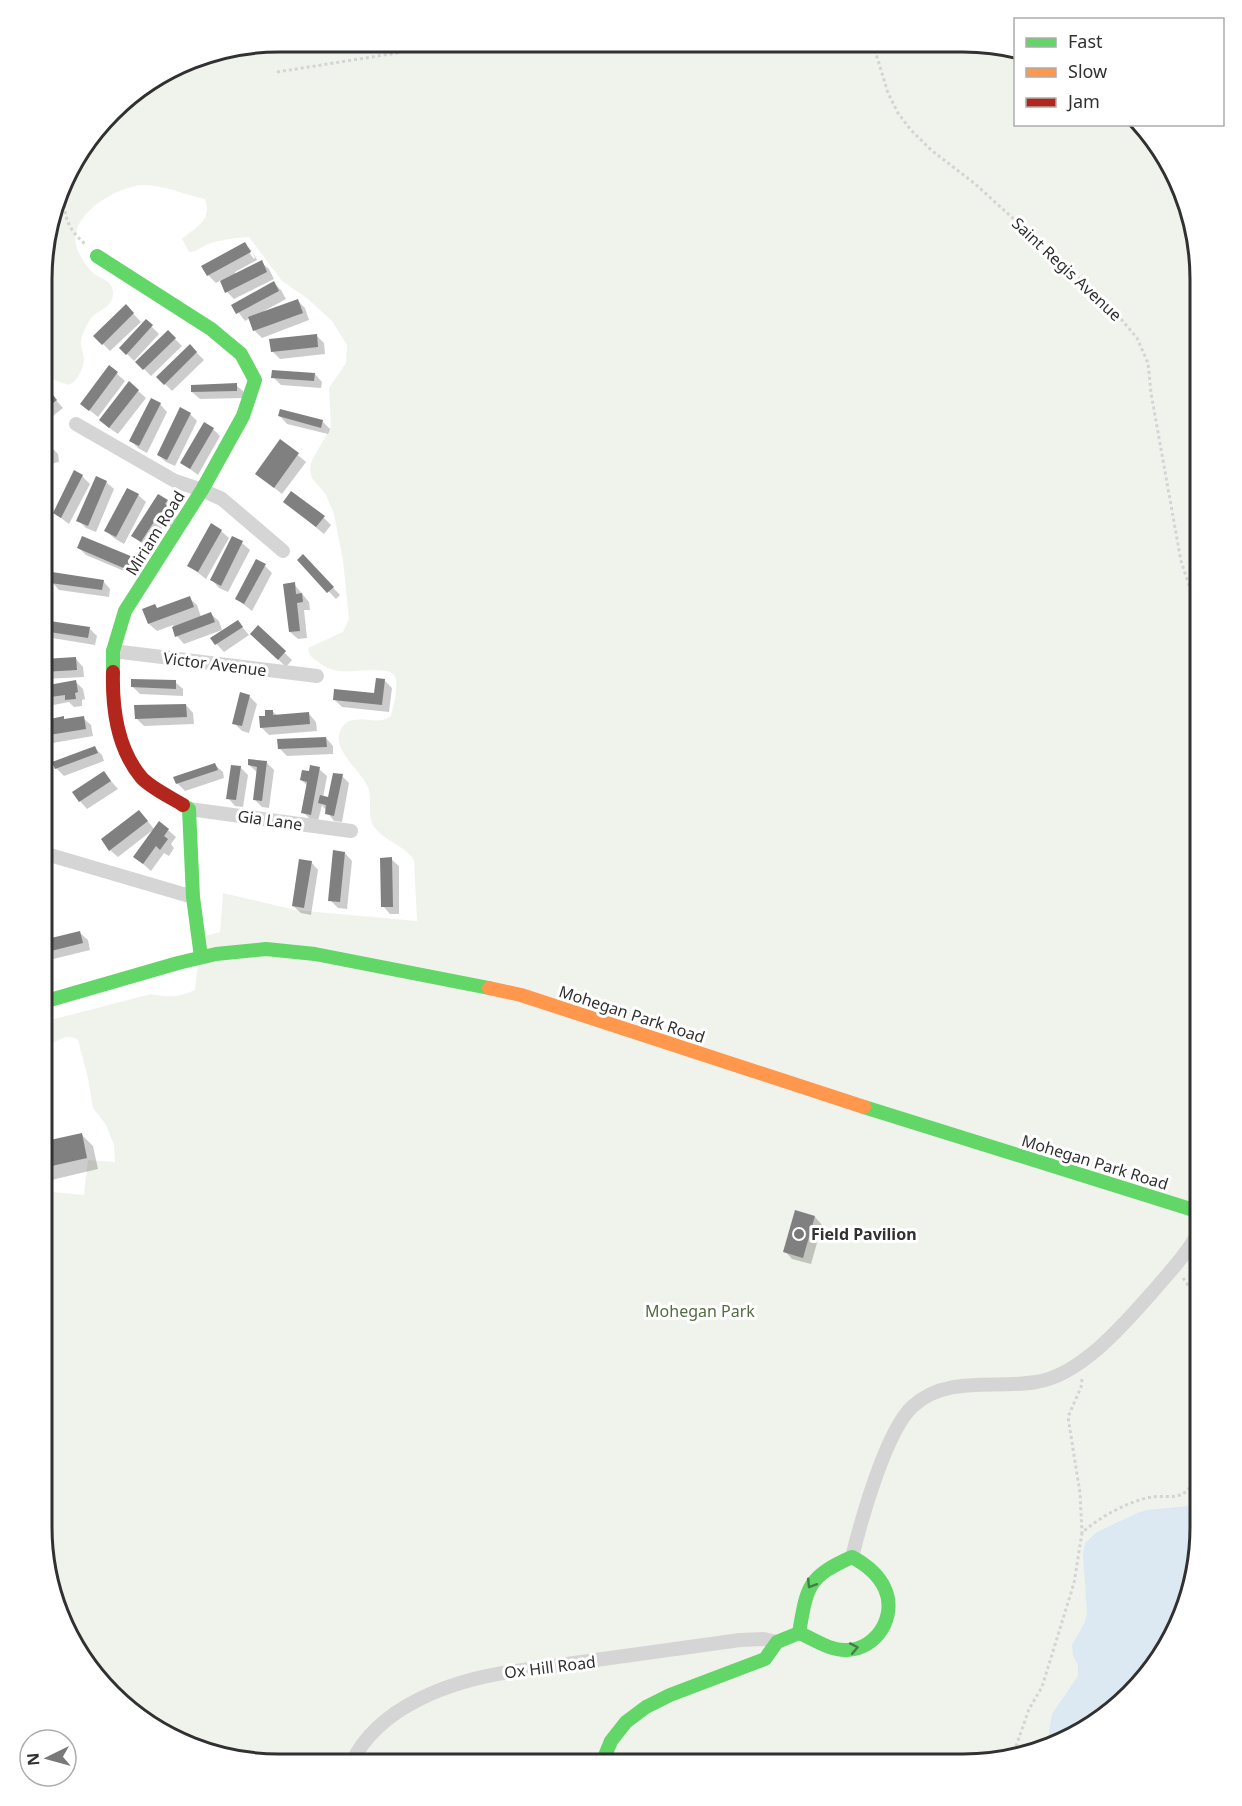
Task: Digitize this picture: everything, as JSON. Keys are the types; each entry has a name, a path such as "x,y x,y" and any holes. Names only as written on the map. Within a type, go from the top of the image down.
{"street":[{"name":"Miriam Road","path":"97,256 212,329 241,354 255,380 243,416 202,490 125,611 113,651 112,697 121,744 142,778 189,809"},
{"path":"76,424 175,481 222,499 284,551"},
{"name":"Victor Avenue","path":"113,651 317,676"},
{"path":"189,809 193,897 201,957"},
{"name":"Gia Lane","path":"189,809 351,831"},
{"path":"52,856 193,897"},
{"name":"Mohegan Park Road","path":"52,999 201,957 260,949 288,950 500,990 806,1089 1190,1209"},
{"path":"852,1557 859,1529 891,1439 903,1417 914,1405 929,1395 949,1388 1042,1381 1062,1372 1083,1359 1120,1329 1190,1246"},
{"path":"799,1633 804,1596 810,1584 824,1569 852,1557"},
{"path":"605,1754 613,1737 648,1707 676,1691 765,1659 777,1642 799,1633 831,1647 845,1650 866,1645 882,1630 889,1610 885,1588 866,1565 852,1557"},
{"name":"Ox Hill Road","path":"358,1754 370,1736 391,1717 415,1703 469,1680 509,1672 740,1640 777,1642"}],"path":[{"path":"277,72 398,52"},
{"name":"Saint Regis Avenue","path":"875,52 888,93 909,129 931,150 974,183 1110,306 1137,338 1148,363 1150,393 1181,561 1190,588"},
{"path":"64,209 65,220 75,236 97,256"},
{"path":"1182,1275 1190,1288"},
{"path":"1016,1747 1029,1709 1042,1687 1074,1583 1082,1533 1080,1492 1068,1417 1081,1387 1083,1359"},
{"path":"1082,1533 1112,1512 1133,1502 1151,1497 1175,1497 1186,1492 1190,1485"}],"green space":[{"name":"Mohegan Park","path":"280,52 962,52 992,54 1014,59 1014,126 1129,126 1143,141 1166,179 1182,221 1188,250 1190,280 1190,1526 1188,1556 1182,1585 1166,1627 1143,1665 1101,1707 1063,1730 1021,1746 992,1752 962,1754 280,1754 250,1752 221,1746 179,1730 141,1707 99,1665 70,1613 60,1585 54,1556 52,1526 52,1192 84,1195 88,1160 115,1162 114,1145 106,1125 93,1108 78,1040 69,1037 52,1043 52,1020 151,994 174,996 195,990 201,937 220,932 223,893 295,910 417,921 414,860 384,837 372,824 368,787 347,758 339,742 339,734 348,722 380,720 391,716 396,695 396,678 390,672 384,671 336,671 312,658 308,648 343,632 349,619 343,560 334,514 326,495 312,478 310,469 312,460 331,427 329,388 346,363 347,345 332,321 308,299 282,281 249,237 215,242 189,252 182,239 205,218 207,207 205,199 157,186 131,187 105,198 93,207 77,228 75,240 79,253 92,272 111,285 113,293 109,305 89,321 81,343 84,363 80,374 69,385 52,379 52,280 54,250 60,221 76,179 99,141 141,99 179,76 221,60 250,54"}],"shaded area":[{"path":"1190,1505 1188,1556 1182,1585 1159,1640 1143,1665 1101,1707 1076,1723 1048,1736 1052,1714 1078,1676 1078,1665 1073,1656 1072,1645 1087,1614 1083,1554 1085,1543 1097,1532 1137,1513"}],"building":[{"path":"245,242 251,252 207,276 201,266"},
{"path":"262,260 267,272 225,293 220,281"},
{"path":"274,281 279,291 236,314 231,305"},
{"path":"298,299 303,313 253,331 248,317"},
{"path":"126,304 134,313 102,345 93,336"},
{"path":"146,319 153,325 126,355 119,348"},
{"path":"168,330 176,338 143,370 135,362"},
{"path":"317,334 318,347 271,352 269,339"},
{"path":"190,344 197,352 164,385 156,377"},
{"path":"109,365 118,372 89,411 80,404"},
{"path":"272,370 315,373 314,381 271,378"},
{"path":"129,381 139,390 109,428 99,420"},
{"path":"237,383 237,391 191,392 191,385"},
{"path":"52,394 57,400 52,404"},
{"path":"151,398 161,403 139,446 129,441"},
{"path":"180,407 191,413 167,460 157,455"},
{"path":"280,409 323,420 321,428 278,416"},
{"path":"204,422 214,428 190,469 180,463"},
{"path":"280,439 299,453 274,488 255,474"},
{"path":"74,470 83,475 61,518 53,513"},
{"path":"96,476 107,481 88,526 76,521"},
{"path":"127,488 139,494 116,537 104,531"},
{"path":"291,491 325,516 316,527 283,502"},
{"path":"158,494 168,500 165,504 170,507 162,521 157,517 141,542 131,536"},
{"path":"211,523 222,530 198,572 187,566"},
{"path":"82,536 133,557 128,570 77,548"},
{"path":"232,536 243,541 221,586 210,580"},
{"path":"303,554 334,587 327,593 297,560"},
{"path":"256,559 266,564 244,604 235,599"},
{"path":"52,572 104,580 102,590 52,583"},
{"path":"295,582 296,594 302,593 303,602 297,603 300,631 289,632 283,584"},
{"path":"190,596 194,607 148,624 142,609 155,604 157,608"},
{"path":"211,612 215,622 175,637 172,627"},
{"path":"238,620 243,627 215,645 210,638"},
{"path":"52,621 90,627 88,638 52,632"},
{"path":"258,625 286,651 278,660 250,634"},
{"path":"76,657 77,670 52,671 52,658"},
{"path":"376,678 385,679 382,705 333,700 334,689 374,693"},
{"path":"131,679 176,680 176,689 131,687"},
{"path":"76,680 78,692 75,693 76,699 65,700 65,695 52,697 52,684"},
{"path":"240,692 250,695 242,726 232,724"},
{"path":"186,704 187,717 135,719 134,705"},
{"path":"265,710 273,710 273,715 309,712 310,724 260,728 259,716 265,716"},
{"path":"84,716 86,729 52,735 52,719"},
{"path":"326,737 327,747 278,749 277,739"},
{"path":"95,746 98,753 55,769 52,762"},
{"path":"248,759 267,761 262,801 253,800 257,767 248,765"},
{"path":"215,763 218,770 176,784 173,777"},
{"path":"231,765 241,766 236,800 226,799"},
{"path":"310,765 320,767 311,815 301,813 307,782 300,780 302,770 309,771"},
{"path":"104,771 111,781 79,802 72,792"},
{"path":"333,773 343,774 334,816 325,814 326,805 318,803 320,795 328,797"},
{"path":"139,810 148,821 109,851 101,839"},
{"path":"159,821 169,829 164,836 168,839 160,850 156,846 143,864 133,857"},
{"path":"333,850 345,852 340,902 328,901"},
{"path":"392,857 393,907 381,907 380,858"},
{"path":"299,859 312,861 304,908 292,906"},
{"path":"80,931 83,943 52,951 52,938"},
{"path":"82,1133 87,1158 52,1166 52,1140"},
{"name":"Field Pavilion","path":"795,1210 815,1216 803,1258 783,1252"}],"traffic: fast":[{"path":"97,256 211,329 241,354 255,380 243,416 202,490 125,611 113,651 113,672"},
{"path":"183,805 189,809 193,897 201,957"},
{"path":"52,999 216,954 266,949 315,954 489,988"},
{"path":"864,1107 1190,1209"},
{"path":"852,1557 871,1570 885,1589 888,1599 886,1620 882,1629 867,1644 858,1648 841,1650 828,1647 799,1633 807,1594 818,1578 837,1564 852,1557"},
{"path":"606,1754 611,1741 626,1722 646,1707 670,1695 765,1659 777,1642 799,1633"}],"traffic: slow":[{"path":"489,988 521,995 864,1107"}],"traffic: jam":[{"path":"113,672 115,714 126,754 145,781 183,805"}],"place":[{"name":"Field Pavilion","path":"799,1234"}]}
